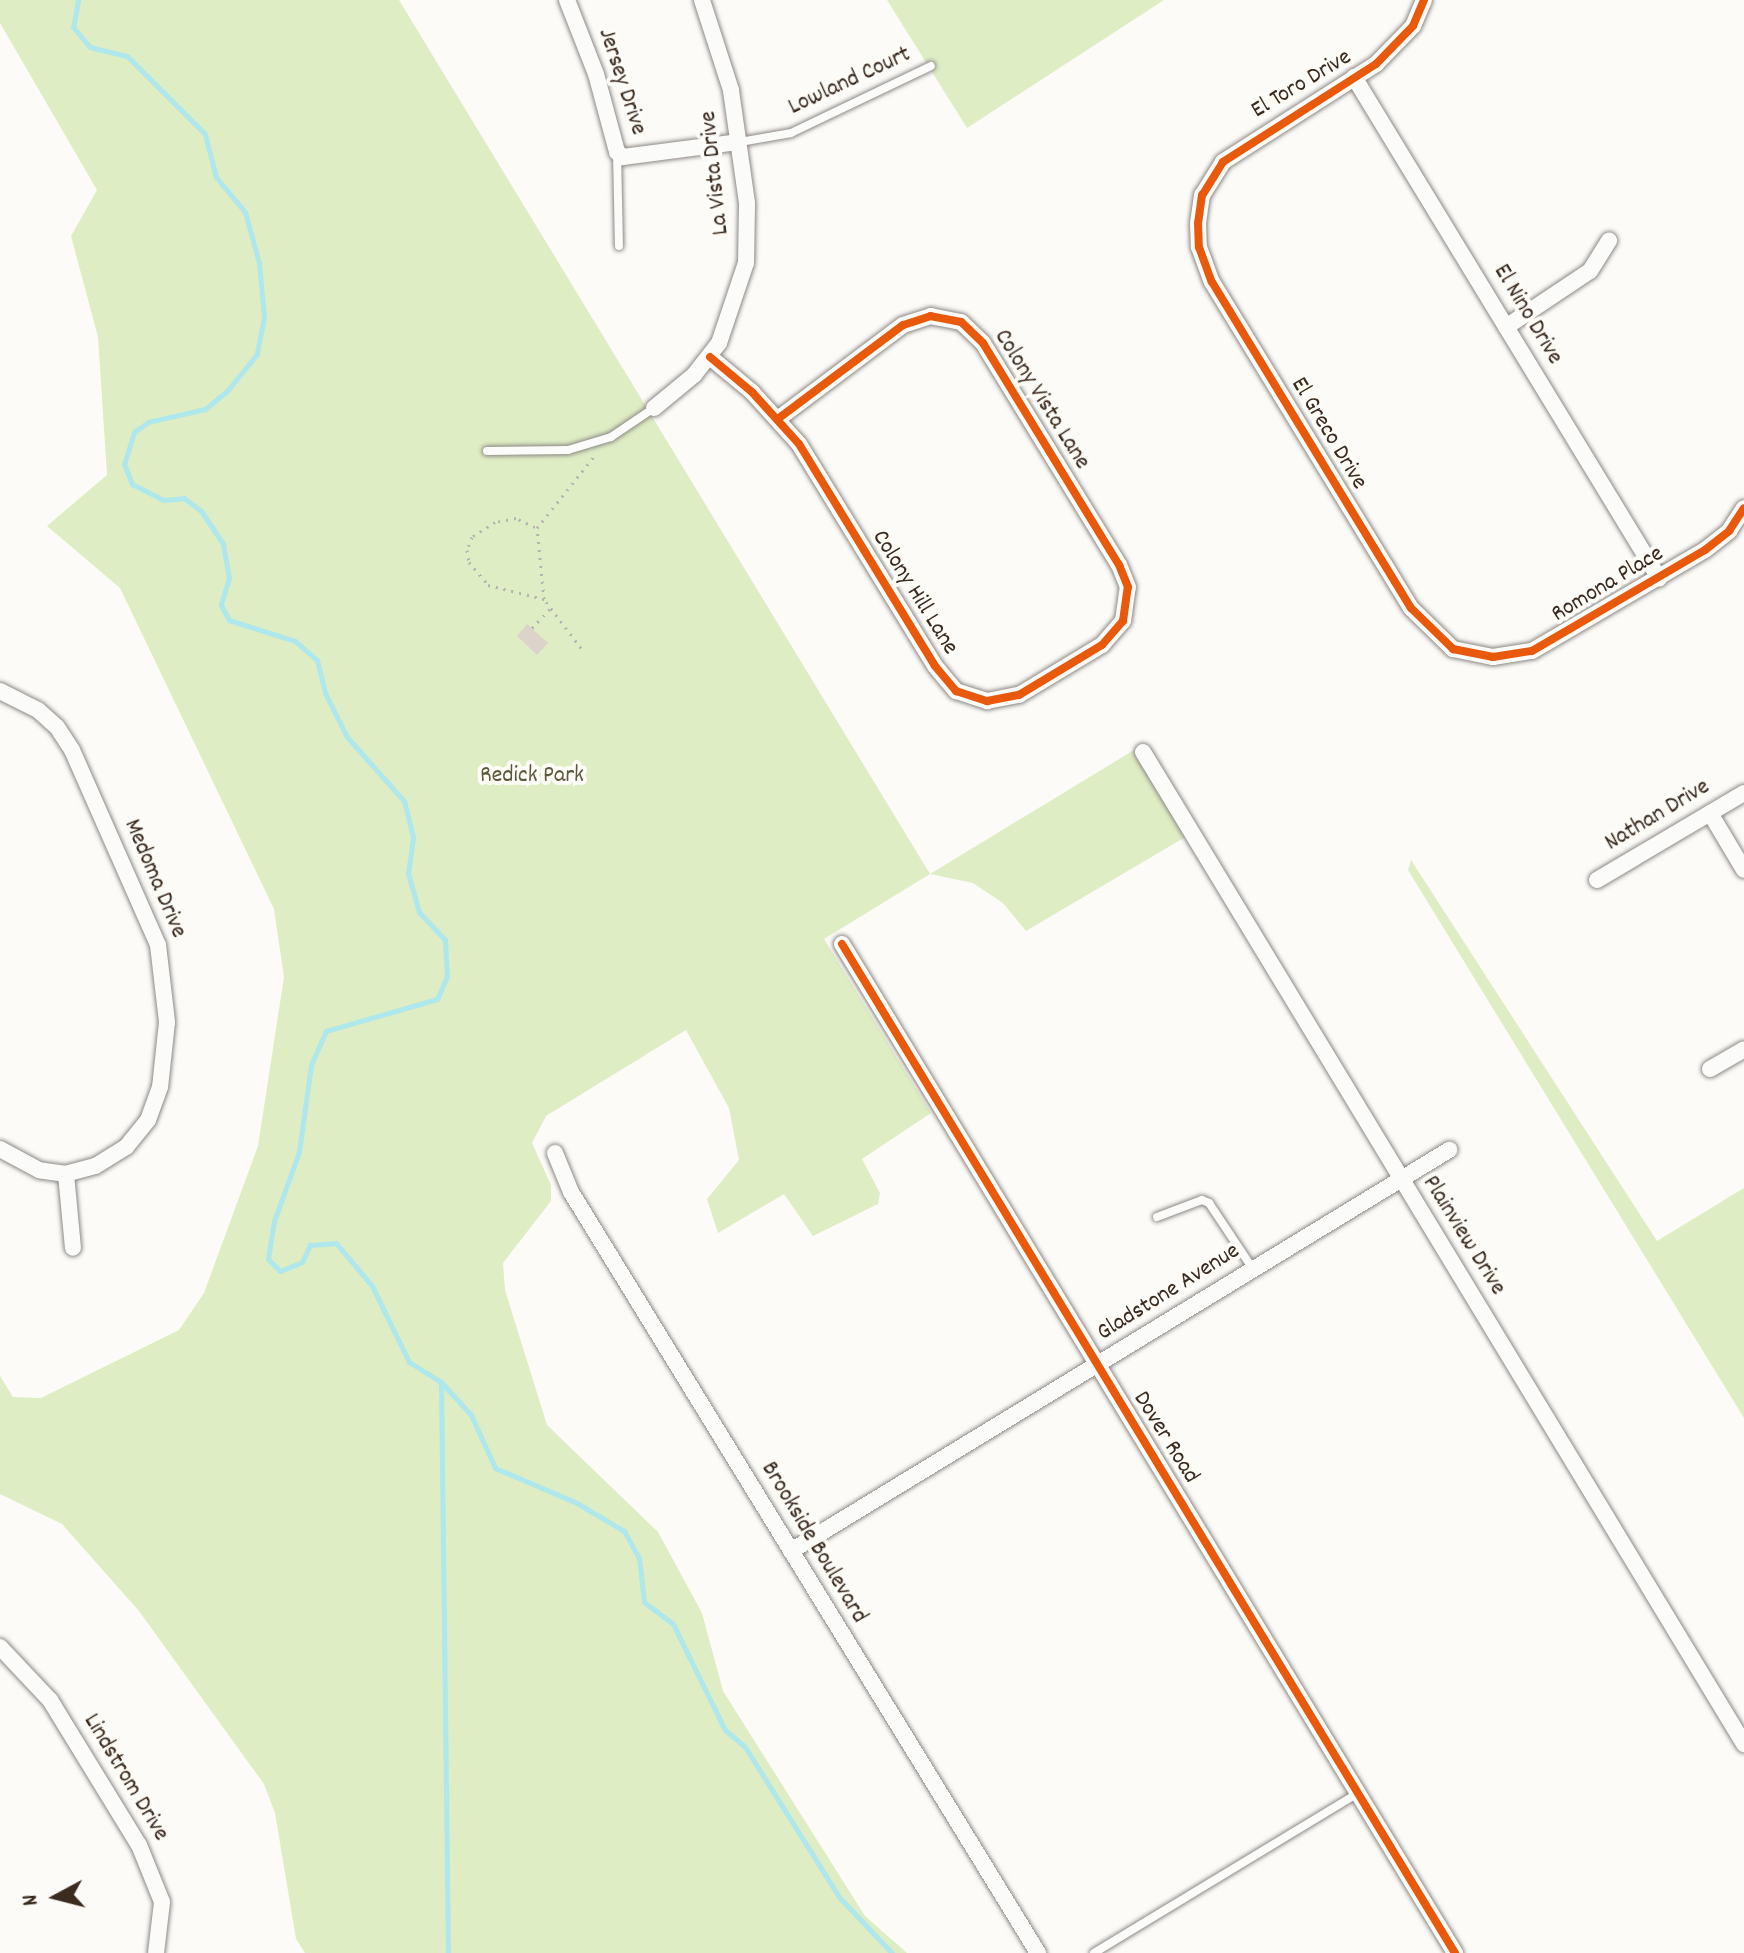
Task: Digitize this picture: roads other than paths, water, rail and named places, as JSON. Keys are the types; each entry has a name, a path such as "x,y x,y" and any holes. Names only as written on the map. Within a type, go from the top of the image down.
{"street":[{"name":"Jersey Drive","path":"567,0 596,74 615,149 630,158 739,142"},
{"name":"La Vista Drive","path":"654,408 710,357 739,296 746,263 747,203 731,90 702,0"},
{"name":"El Toro Drive","path":"1200,203 1223,162 1397,48 1424,0"},
{"name":"El Nino Drive","path":"1354,77 1659,578"},
{"name":"El Greco Drive","path":"1200,203 1198,236 1212,282 1411,608 1444,644 1474,655"},
{"path":"1506,327 1590,271 1609,241"},
{"name":"Colony Vista Lane","path":"779,418 903,325 931,316 961,322 983,343 1119,565 1128,587 1127,611"},
{"name":"Colony Hill Lane","path":"710,357 779,418 935,666 971,699 1019,695 1102,645 1127,611"},
{"name":"Romona Place","path":"1474,655 1513,656 1532,651 1659,578 1729,531 1744,508"},
{"name":"Medoma Drive","path":"0,691 38,710 57,727 72,750 164,965 167,1022 160,1087 148,1120 126,1147 95,1166 66,1174"},
{"name":"Plainview Drive","path":"1143,752 1744,1744"},
{"name":"Nathan Drive","path":"1597,880 1744,793"},
{"path":"1710,813 1744,870"},
{"name":"Dover Road","path":"842,944 1096,1367 1455,1953"},
{"path":"1710,1069 1744,1049"},
{"path":"0,1149 39,1170 66,1174 73,1248"},
{"name":"Gladstone Avenue","path":"791,1551 1449,1150"},
{"name":"Brookside Boulevard","path":"555,1153 571,1192 1038,1953"},
{"name":"Lindstrom Drive","path":"0,1647 50,1700 139,1845 162,1902 156,1953"}],"lane":[{"name":"Lowland Court","path":"739,142 791,133 931,66"},
{"path":"615,149 619,246"},
{"path":"487,451 568,450 611,437 654,408"},
{"path":"1157,1217 1202,1200 1209,1203 1253,1270"},
{"path":"1094,1953 1358,1793"}],"waterway":[{"path":"78,0 73,27 90,47 127,56 205,134 216,177 245,212 259,263 264,317 257,354 228,390 205,409 148,422 134,432 124,464 132,484 163,500 184,498 201,511 223,544 229,578 221,605 229,620 295,641 317,660 325,693 347,737 404,801 413,838 408,873 419,912 445,940 447,976 437,999 326,1031 311,1065 299,1152 274,1221 268,1259 280,1271 302,1262 310,1245 336,1243 372,1286 409,1362 441,1382 471,1415 495,1468 577,1503 624,1531 639,1558 644,1602 673,1624 725,1730 745,1747 839,1897 892,1953"},
{"path":"441,1382 448,1953"}],"park label":[{"name":"Redick Park","path":"532,777"}]}
